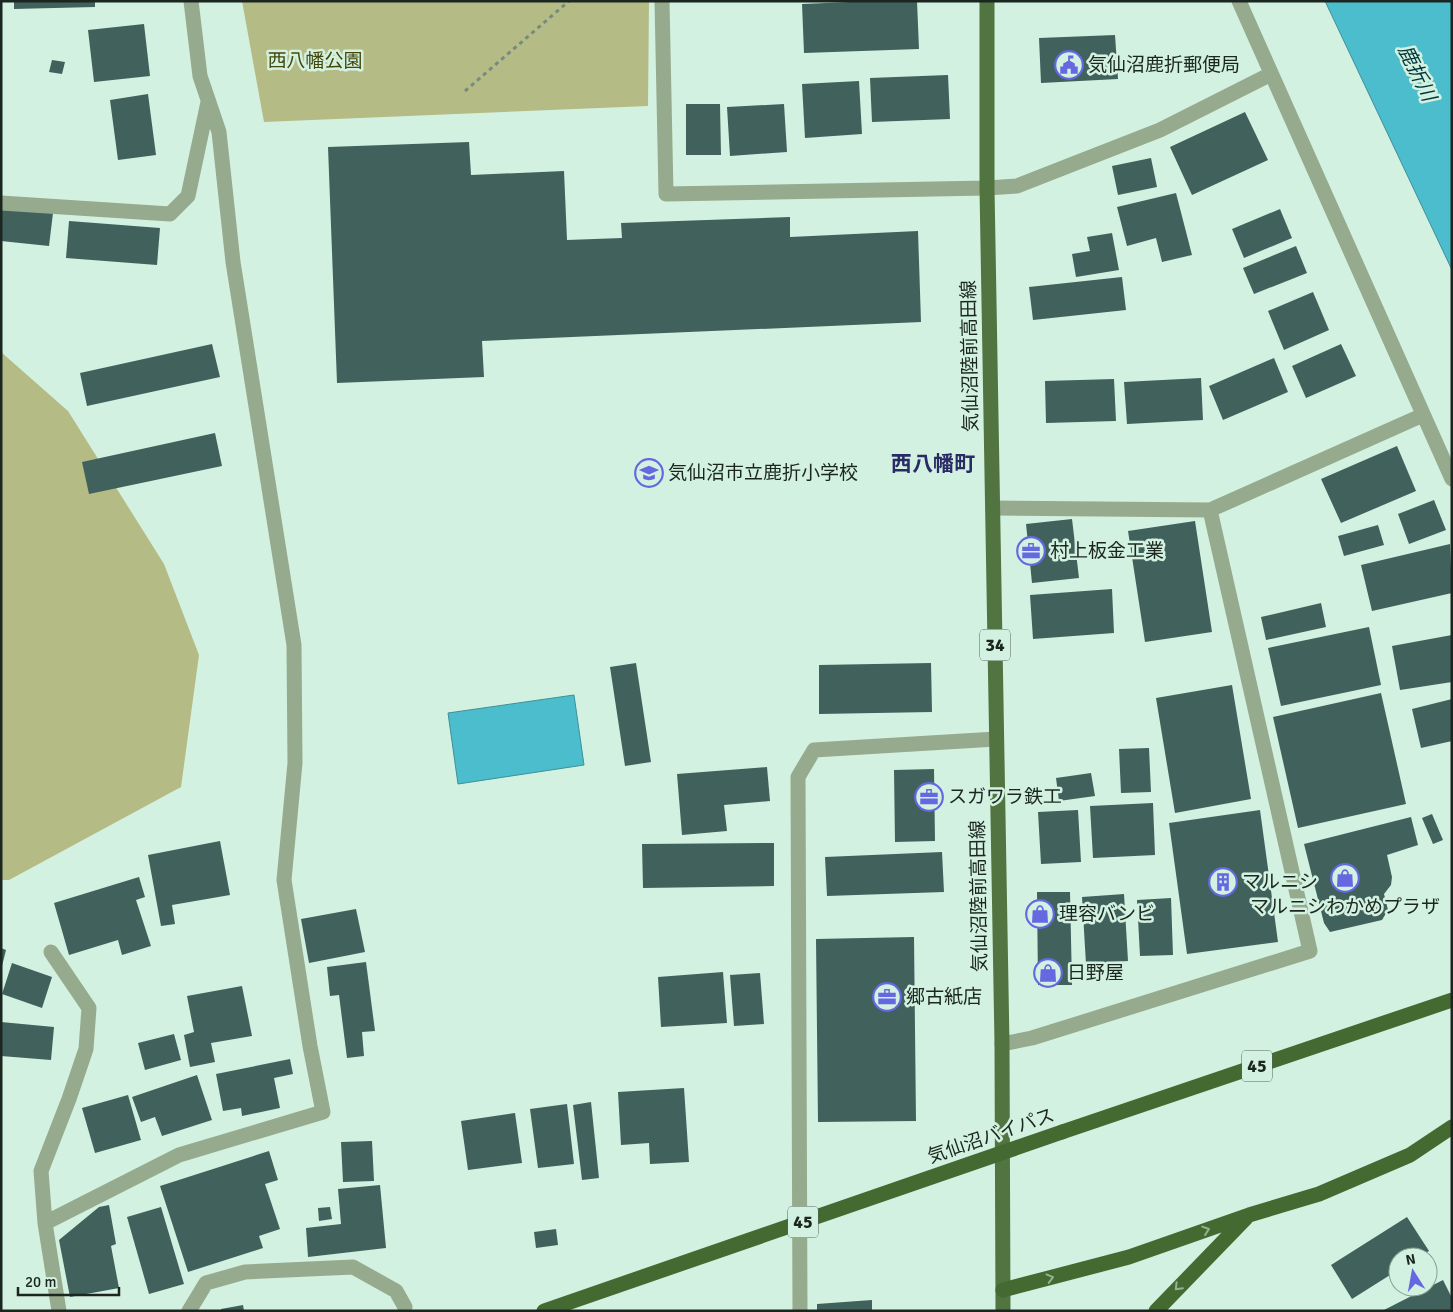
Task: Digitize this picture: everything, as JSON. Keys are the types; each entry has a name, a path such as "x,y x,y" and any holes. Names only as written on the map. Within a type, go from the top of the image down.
{"highway":[{"name":"気仙沼バイパス","path":"544,1311 1452,1000"},
{"path":"1003,1290 1129,1256 1249,1215 1319,1194 1410,1155 1452,1127"},
{"path":"1156,1311 1249,1215"}],"main road":[{"name":"気仙沼陸前高田線","path":"987,1 987,188 1002,1044 1003,1311"}],"street":[{"path":"45,1223 179,1155 323,1112 310,1046 284,880 295,763 294,645 232,262 219,132 200,76 191,1"},
{"path":"662,1 666,194 1017,186 1160,130 1271,74"},
{"path":"1239,1 1452,479"},
{"path":"1,203 170,214 188,196 208,101"},
{"path":"993,508 1210,510 1423,415"},
{"path":"1002,1044 1032,1038 1310,951 1210,510"},
{"path":"800,1311 798,777 814,750 996,739"},
{"path":"51,952 89,1008 86,1049 41,1171 45,1223 59,1311"},
{"path":"189,1311 206,1283 245,1272 353,1267 396,1290 405,1307"}],"path":[{"path":"465,91 569,1"}],"green space":[{"name":"西八幡公園","path":"242,1 649,1 648,106 264,122"},
{"path":"1,352 68,411 164,564 199,655 181,787 9,880 1,880"}],"water":[{"name":"鹿折川","path":"1325,1 1452,1 1452,270"},
{"path":"574,695 584,765 458,784 448,713"}],"building":[{"path":"14,1 95,1 95,7 14,9"},
{"path":"917,1 919,49 804,53 802,4"},
{"path":"144,24 150,76 94,82 88,30"},
{"path":"1115,35 1118,79 1041,83 1039,38"},
{"path":"52,60 65,62 62,74 49,72"},
{"path":"948,75 950,119 872,122 870,78"},
{"path":"859,81 862,134 805,138 802,84"},
{"path":"148,94 156,155 118,160 110,100"},
{"path":"686,104 720,104 721,155 686,155"},
{"path":"784,104 787,152 730,156 727,107"},
{"path":"1245,112 1268,160 1192,195 1170,147"},
{"path":"469,142 471,175 564,171 567,240 622,238 621,223 790,217 790,237 918,231 921,322 482,341 484,377 337,383 328,147"},
{"path":"1151,158 1157,187 1118,195 1112,166"},
{"path":"1176,193 1192,255 1162,262 1156,238 1127,246 1117,207"},
{"path":"1,207 53,213 49,246 1,241"},
{"path":"1280,209 1292,238 1244,258 1232,229"},
{"path":"69,221 160,228 157,265 66,258"},
{"path":"1112,233 1119,270 1076,277 1072,254 1090,251 1087,237"},
{"path":"1296,246 1307,273 1254,294 1243,268"},
{"path":"1122,277 1126,310 1033,320 1029,287"},
{"path":"1313,292 1329,330 1284,350 1268,311"},
{"path":"212,344 220,377 87,406 80,373"},
{"path":"1341,344 1356,376 1306,398 1292,366"},
{"path":"1274,358 1288,392 1223,420 1209,386"},
{"path":"1201,378 1203,420 1127,424 1124,382"},
{"path":"1114,379 1116,421 1046,423 1045,381"},
{"path":"215,433 222,466 89,494 82,462"},
{"path":"1397,446 1416,491 1341,523 1321,479"},
{"path":"1434,500 1446,530 1409,544 1398,514"},
{"path":"1072,519 1079,578 1032,583 1026,524"},
{"path":"1195,521 1212,632 1145,642 1128,531"},
{"path":"1378,525 1384,545 1344,556 1338,536"},
{"path":"1450,544 1452,593 1372,611 1361,565"},
{"path":"1112,589 1114,633 1033,639 1030,595"},
{"path":"1321,603 1326,627 1266,640 1261,617"},
{"path":"1369,627 1381,685 1281,706 1268,648"},
{"path":"1452,635 1452,682 1400,690 1392,646"},
{"path":"636,663 651,762 625,766 610,667"},
{"path":"931,663 932,712 819,714 819,665"},
{"path":"1232,685 1251,799 1175,813 1156,698"},
{"path":"1381,693 1406,804 1298,828 1273,717"},
{"path":"1452,699 1452,741 1421,748 1412,709"},
{"path":"1149,748 1151,792 1121,793 1119,749"},
{"path":"767,767 770,801 724,805 727,831 682,835 677,774"},
{"path":"934,769 935,841 895,842 894,770"},
{"path":"1091,773 1095,796 1059,801 1056,778"},
{"path":"1153,803 1155,855 1093,858 1090,806"},
{"path":"1078,810 1081,862 1041,864 1038,812"},
{"name":"マルニシ","path":"1260,810 1278,942 1187,954 1169,823"},
{"path":"1432,814 1443,840 1433,844 1422,818"},
{"path":"1411,817 1418,845 1387,855 1392,877 1391,885 1384,894 1388,910 1382,920 1330,932 1324,923 1304,844"},
{"path":"220,841 230,895 172,905 175,924 161,926 148,855"},
{"path":"774,843 774,886 643,888 642,844"},
{"path":"942,852 944,892 827,896 825,857"},
{"path":"139,877 145,897 136,900 151,946 122,955 118,940 69,955 54,903"},
{"path":"1037,892 1070,892 1072,985 1038,985"},
{"path":"1124,894 1128,961 1086,964 1082,897"},
{"path":"1171,898 1173,955 1140,956 1137,900"},
{"path":"356,909 365,952 309,963 301,919"},
{"path":"914,937 916,1121 818,1122 816,939"},
{"path":"1,948 6,950 2,966 1,966"},
{"path":"366,962 375,1031 362,1032 364,1056 347,1058 339,995 330,996 327,967"},
{"path":"12,963 52,977 42,1008 2,994"},
{"path":"723,972 727,1023 661,1027 658,977"},
{"path":"760,973 764,1024 734,1026 730,975"},
{"path":"242,986 252,1036 211,1043 215,1062 190,1067 184,1035 194,1032 187,996"},
{"path":"1,1022 54,1027 51,1060 1,1056"},
{"path":"174,1034 181,1060 145,1070 138,1043"},
{"path":"290,1059 293,1074 274,1078 280,1108 242,1116 241,1108 223,1111 216,1074"},
{"path":"197,1075 212,1120 162,1136 155,1117 141,1122 132,1097"},
{"path":"684,1088 689,1162 650,1164 649,1143 621,1145 618,1092"},
{"path":"128,1095 141,1140 95,1153 82,1108"},
{"path":"591,1102 599,1178 582,1180 573,1105"},
{"path":"567,1104 574,1164 538,1168 530,1109"},
{"path":"515,1113 522,1163 468,1170 461,1121"},
{"path":"372,1141 374,1181 343,1182 341,1142"},
{"path":"269,1151 278,1180 265,1184 280,1229 259,1236 263,1248 188,1272 160,1186"},
{"path":"380,1185 386,1248 308,1257 306,1228 341,1224 338,1189"},
{"path":"109,1205 116,1244 111,1246 119,1288 70,1297 59,1240 99,1207"},
{"path":"161,1207 184,1284 149,1294 127,1217"},
{"path":"330,1207 332,1219 319,1221 318,1208"},
{"path":"1407,1217 1426,1247 1388,1247 1388,1276 1352,1299 1331,1265"},
{"path":"556,1229 558,1245 536,1248 534,1232"},
{"path":"1443,1280 1452,1298 1452,1311 1382,1311 1410,1297 1438,1297 1438,1283"},
{"path":"872,1300 872,1311 817,1311 817,1304"},
{"path":"243,1305 244,1311 221,1311 221,1309"}],"place":[{"name":"気仙沼鹿折郵便局","path":"1069,65"},
{"name":"気仙沼市立鹿折小学校","path":"649,473"},
{"name":"村上板金工業","path":"1031,551"},
{"name":"スガワラ鉄工","path":"929,797"},
{"name":"マルニシわかめプラザ","path":"1345,878"},
{"name":"マルニシ","path":"1223,882"},
{"name":"理容バンビ","path":"1040,914"},
{"name":"日野屋","path":"1048,973"},
{"name":"郷古紙店","path":"887,997"}],"district":[{"name":"西八幡町","path":"933,464"}]}
